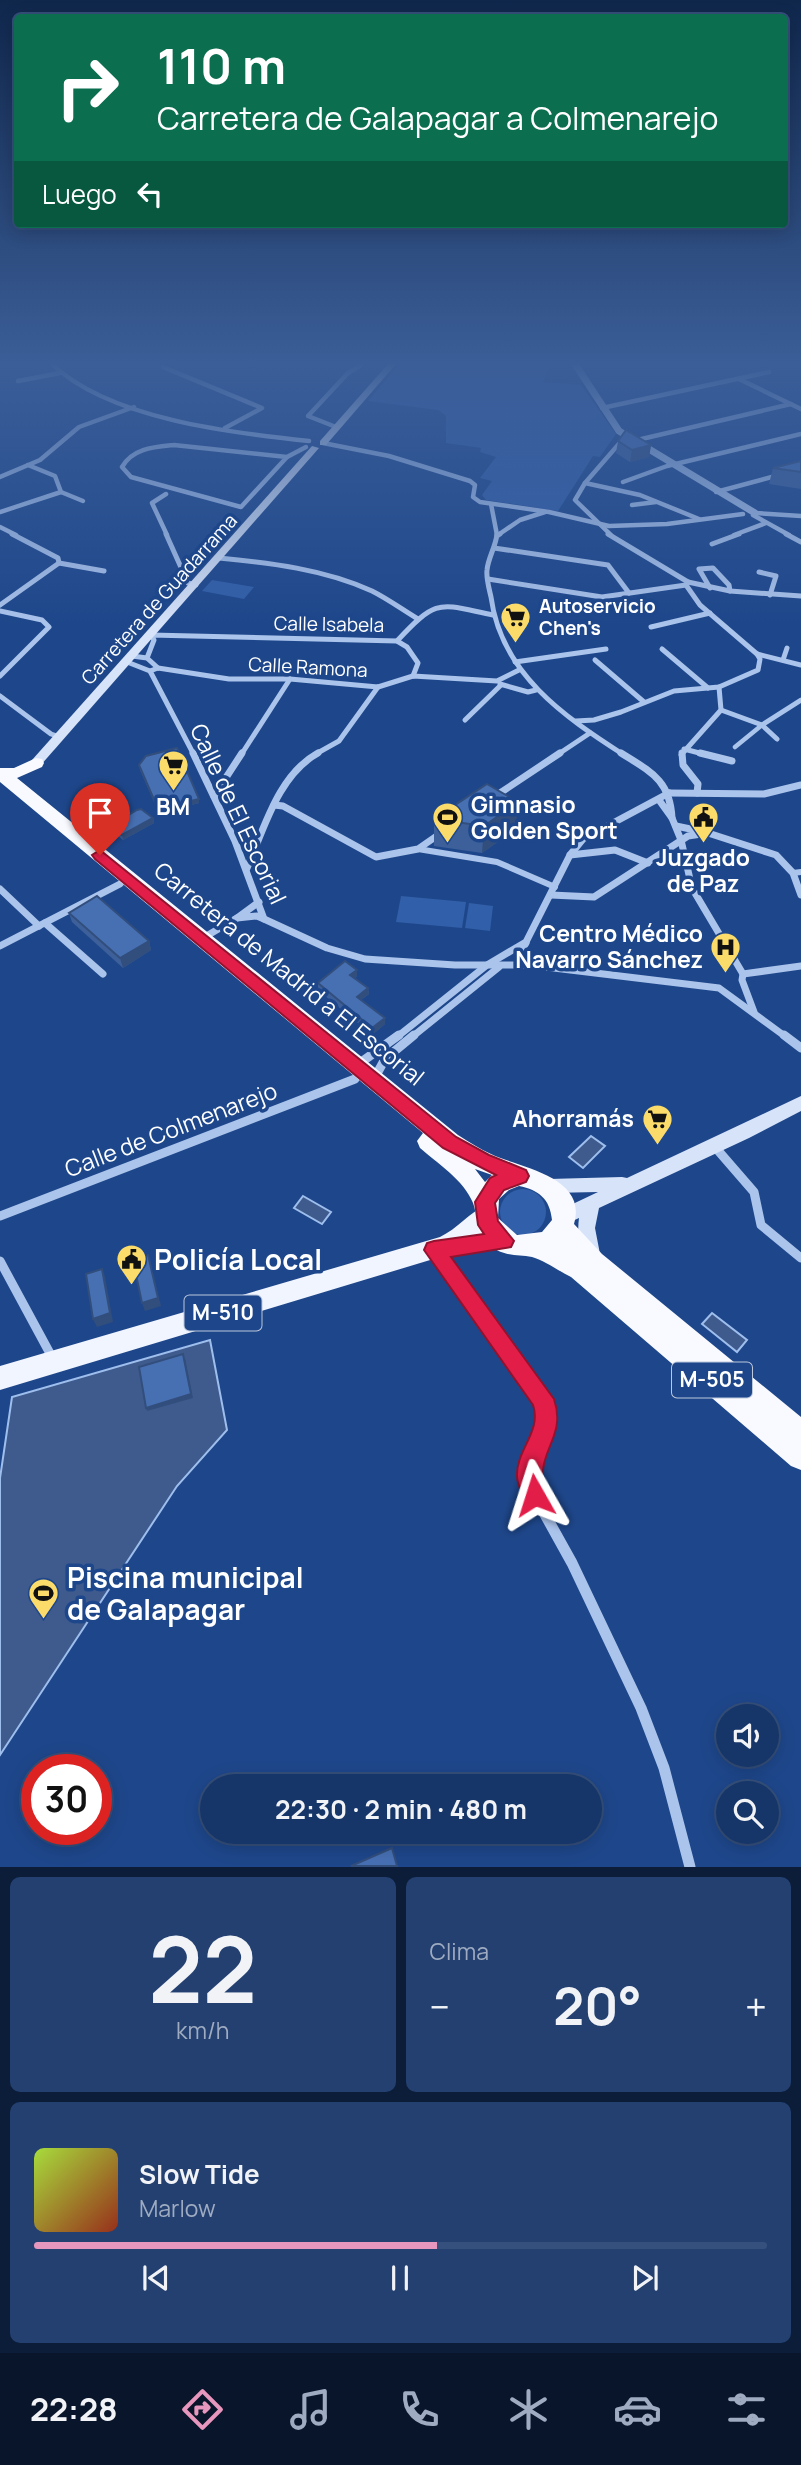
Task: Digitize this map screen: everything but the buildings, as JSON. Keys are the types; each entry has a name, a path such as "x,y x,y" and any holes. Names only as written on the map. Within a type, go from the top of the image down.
{"highway":[{"path":"0,777 36,764"},
{"path":"24,793 36,764"},
{"name":"Carretera de Madrid a El Escorial","path":"0,777 24,793 203,939 361,1074 456,1165 485,1209"},
{"name":"Carretera de Madrid a El Escorial","path":"0,777 120,884 361,1074 450,1142 482,1161 519,1176"},
{"path":"504,1241 488,1225 485,1209 497,1184 519,1176 535,1178 549,1186"},
{"name":"M-505","path":"549,1186 561,1200 563,1222 593,1262 801,1435"},
{"path":"534,1246 548,1241 563,1222"},
{"name":"M-505","path":"504,1241 521,1247 534,1246 580,1269 801,1456"}],"main road":[{"name":"Carretera de Guadarrama","path":"36,764 196,585 309,451"},
{"path":"563,1222 593,1202 631,1183 753,1130 801,1103"},
{"path":"549,1186 631,1183"},
{"path":"593,1202 586,1218 585,1233 593,1262"},
{"name":"M-510","path":"0,1378 440,1248 466,1235 485,1209"},
{"name":"M-510","path":"440,1248 504,1241"}],"street":[{"path":"0,477 40,460 51,451"},
{"path":"144,451 128,456 122,467 131,477 241,507 287,457 301,451"},
{"path":"220,451 287,457"},
{"path":"365,451 397,457 470,481 475,485 474,498 491,504 545,512 594,524 631,526 744,512 801,516"},
{"path":"610,451 584,483 575,500 594,524 687,583 730,592 801,596"},
{"path":"650,451 744,512"},
{"path":"623,482 673,465 730,451"},
{"path":"28,465 55,476 61,492"},
{"path":"715,492 791,472"},
{"path":"584,483 659,502 699,519"},
{"path":"0,512 61,492 83,501"},
{"path":"166,494 152,503 188,583 196,585"},
{"path":"632,505 659,502"},
{"path":"491,504 497,536 487,570 493,615 496,629 519,670 536,690 590,733 657,776 669,793 692,888 743,974 742,980 754,1013 801,1048"},
{"path":"497,536 520,520 545,512"},
{"path":"754,514 801,542"},
{"path":"712,544 766,523"},
{"path":"0,527 58,558 59,562"},
{"path":"494,548 608,565 629,593"},
{"path":"219,558 269,563 332,576 373,592 418,619"},
{"path":"0,605 59,562 104,571"},
{"path":"707,588 699,569 713,568 729,585 730,592"},
{"path":"759,572 776,576 777,580 770,595"},
{"path":"488,579 602,597 687,583"},
{"path":"575,721 594,720 674,691 719,687 758,670 760,659 757,654 710,613 690,592 687,583"},
{"path":"690,592 707,588"},
{"name":"Calle Isabela","path":"151,635 397,641 418,619 441,607 456,605 493,615"},
{"path":"0,611 42,620 49,627 0,676"},
{"path":"652,627 710,613"},
{"path":"147,658 154,640 151,635"},
{"path":"397,641 407,647 418,663 413,676"},
{"path":"783,660 787,648"},
{"path":"515,662 606,649"},
{"path":"662,649 708,688"},
{"path":"757,654 801,665"},
{"path":"130,659 147,658"},
{"path":"147,658 154,669"},
{"path":"130,659 154,669"},
{"path":"595,660 644,702"},
{"name":"Calle Ramona","path":"154,669 229,679 290,679 377,687 413,676 499,683 527,692 536,690"},
{"name":"Calle de El Escorial","path":"154,669 247,867 264,919 327,948 365,959 529,965 719,988 754,1013"},
{"name":"Calle Ramona","path":"465,720 499,683 519,670"},
{"path":"214,796 290,679"},
{"path":"247,867 282,789 307,759 339,741 377,687"},
{"path":"697,793 698,784 683,765 681,754 721,710 719,687"},
{"path":"0,696 51,734 60,737"},
{"path":"735,747 762,725 801,700"},
{"path":"721,710 762,725 777,739"},
{"path":"487,802 590,733"},
{"path":"684,749 732,761"},
{"path":"529,965 520,953 570,855 595,831 669,793 764,793 797,786"},
{"path":"659,800 674,822 770,852 797,872 801,895"},
{"path":"274,805 284,806 376,857 418,849 497,862 524,876 555,887"},
{"path":"418,849 453,825"},
{"path":"551,895 594,897 681,840 696,833 708,833"},
{"path":"570,855 615,850 648,863"},
{"path":"0,946 120,884"},
{"path":"0,889 103,974"},
{"path":"203,939 259,902"},
{"path":"237,918 257,916 264,919"},
{"name":"Calle de Colmenarejo","path":"0,1216 361,1074 367,1061 487,965 526,942"},
{"path":"361,1074 384,1059 500,966"},
{"path":"743,974 801,967"},
{"path":"715,1147 754,1192 761,1225 801,1258"},
{"path":"440,1248 543,1399 548,1415 545,1432 531,1459 529,1477 535,1495 570,1554 659,1753 690,1867"},
{"path":"0,1261 54,1362"}],"shaded area":[{"path":"604,451 600,457 593,456 558,511 486,500 482,495 492,481 480,478 496,457 480,452"},
{"path":"212,580 254,587 244,599 202,591"},
{"path":"401,896 466,902 462,928 396,922"},
{"path":"469,903 493,906 490,931 465,928"},
{"path":"591,1136 605,1146 583,1168 569,1157"},
{"path":"523,1189 539,1196 546,1212 539,1228 523,1235 507,1228 500,1212 507,1196"},
{"path":"303,1196 331,1212 322,1224 294,1208"},
{"path":"712,1313 747,1340 737,1352 702,1324"},
{"name":"Piscina municipal de Galapagar","path":"210,1340 227,1430 177,1486 0,1755 0,1478 12,1397"}],"place":[{"name":"Autoservicio Chen's","path":"516,644"},
{"name":"BM","path":"173,793"},
{"name":"Juzgado de Paz","path":"703,844"},
{"name":"Gimnasio Golden Sport","path":"448,845"},
{"name":"Centro Médico Navarro Sánchez","path":"726,974"},
{"name":"Ahorramás","path":"657,1146"},
{"name":"Policía Local","path":"131,1287"},
{"name":"Piscina municipal de Galapagar","path":"44,1621"}],"route":[{"path":"100,855 450,1142 482,1161 519,1176 507,1178 497,1184 489,1192 485,1202 488,1225 504,1241 445,1246 434,1250 543,1399 548,1415 545,1432 531,1459 529,1477 535,1495"}]}
